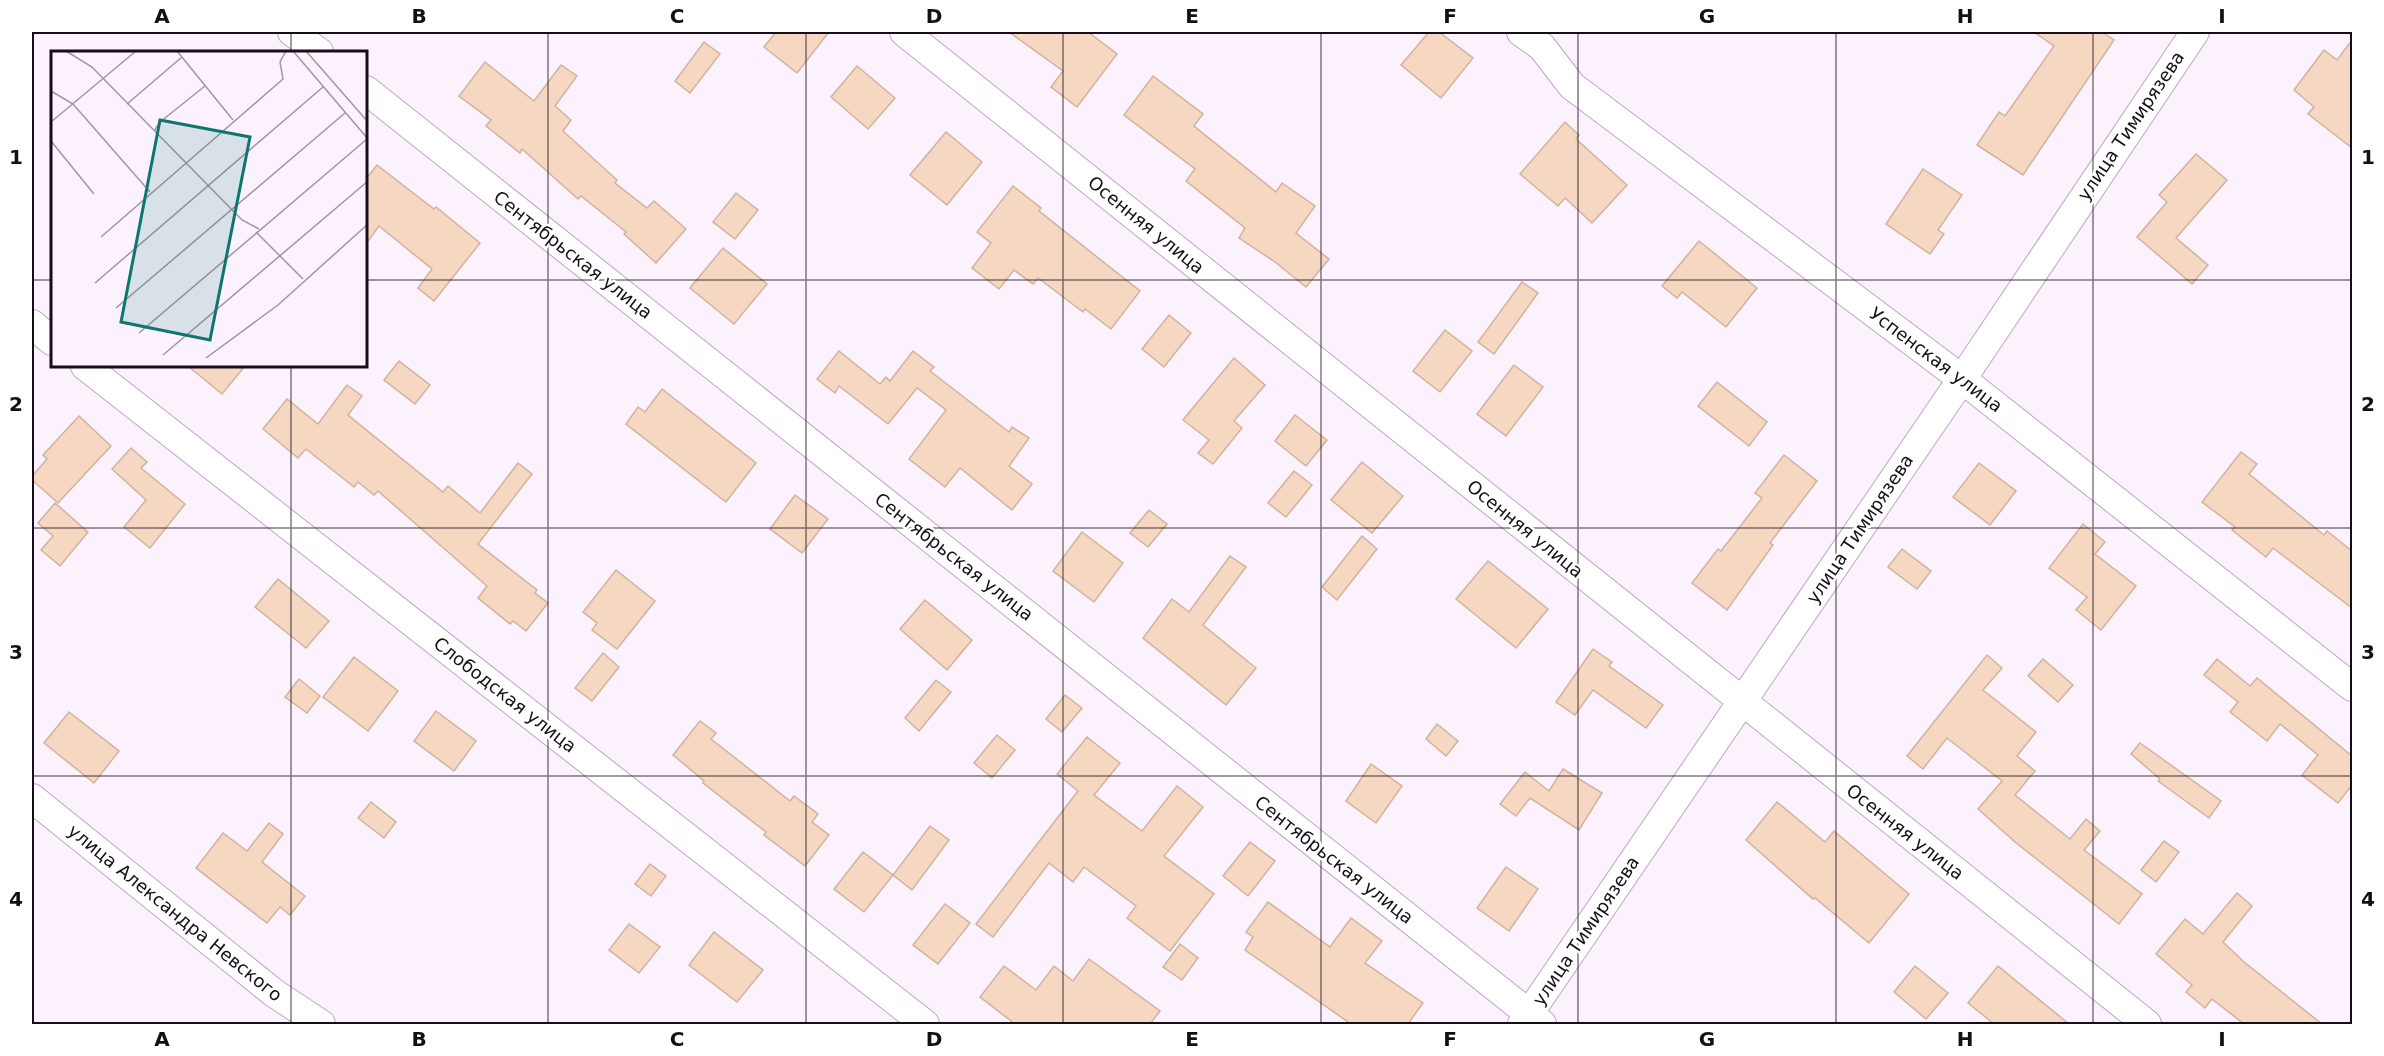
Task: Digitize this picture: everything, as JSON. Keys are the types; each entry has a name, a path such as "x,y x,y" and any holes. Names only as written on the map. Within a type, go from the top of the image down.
{"street":[{"path":"292,32 318,51"},
{"name":"Осенняя улица","path":"904,32 2147,1024"},
{"name":"улица Тимирязева","path":"1531,1021 1742,702 2195,32"},
{"name":"Успенская улица","path":"1539,37 1572,86 1962,379 2352,687"},
{"name":"Сентябрьская улица","path":"368,92 1531,1021"},
{"path":"32,324 51,340"},
{"name":"Слободская улица","path":"88,368 925,1024"},
{"name":"улица Александра Невского","path":"32,798 274,993 321,1024"}],"building":[{"path":"776,32 829,32 797,73 764,47"},
{"path":"1009,32 1088,32 1117,54 1077,107 1051,87 1063,71"},
{"path":"1429,32 1439,32 1473,58 1441,98 1401,65"},
{"path":"2034,32 2102,32 2114,40 2023,175 1977,145 1999,112 2005,116 2054,46"},
{"path":"2352,40 2352,148 2308,114 2314,107 2294,90 2324,50 2337,60"},
{"path":"704,42 720,54 690,93 675,81"},
{"path":"485,62 534,101 561,65 577,76 555,106 571,120 563,131 617,180 615,183 647,208 654,201 686,229 656,263 624,234 626,232 581,196 578,199 522,149 520,153 486,126 491,120 459,96"},
{"path":"857,66 895,98 868,129 831,97"},
{"path":"1153,76 1203,114 1194,126 1276,192 1282,183 1315,206 1296,233 1329,259 1306,287 1275,262 1239,238 1245,228 1186,181 1195,169 1124,115"},
{"path":"1565,122 1579,135 1576,139 1627,185 1592,223 1565,198 1558,206 1520,174"},
{"path":"946,132 982,162 947,205 910,175"},
{"path":"2196,154 2227,180 2176,238 2208,265 2192,284 2137,237 2167,202 2159,195"},
{"path":"377,165 434,209 436,207 480,243 434,301 418,288 432,269 379,226 368,241 368,176"},
{"path":"1923,169 1962,195 1938,230 1944,234 1930,254 1886,224"},
{"path":"1013,186 1041,208 1039,211 1140,291 1111,329 1085,309 1083,312 1038,278 1033,284 1014,270 999,289 972,268 991,243 977,232"},
{"path":"736,193 758,210 735,239 713,222"},
{"path":"1699,241 1757,288 1726,327 1682,292 1677,298 1662,286"},
{"path":"723,248 767,284 734,324 690,288"},
{"path":"1522,282 1538,293 1494,354 1478,342"},
{"path":"1169,315 1191,333 1164,367 1142,349"},
{"path":"1445,330 1472,351 1440,392 1413,371"},
{"path":"839,351 880,384 886,377 890,381 913,351 934,367 930,371 1009,432 1012,427 1029,438 1009,466 1032,484 1012,510 960,468 945,487 909,459 946,410 917,388 888,424 839,386 835,393 817,379"},
{"path":"1234,358 1265,385 1234,421 1242,428 1213,464 1198,453 1209,440 1183,420"},
{"path":"399,361 430,385 415,404 384,380"},
{"path":"1514,365 1543,387 1506,436 1477,414"},
{"path":"190,368 243,368 222,394"},
{"path":"1717,382 1767,422 1749,446 1698,406"},
{"path":"347,385 362,396 348,415 443,492 448,486 480,513 518,463 532,474 478,544 537,590 535,593 548,603 526,631 513,621 510,624 478,598 487,586 378,491 374,495 358,482 354,487 306,449 298,458 263,429 287,399 318,424"},
{"path":"662,389 756,463 726,502 626,424 638,407 645,412"},
{"path":"1295,415 1327,440 1306,466 1275,441"},
{"path":"79,416 111,446 58,503 32,480 32,476 47,459 43,455"},
{"path":"131,448 147,462 141,468 185,504 150,548 124,527 146,500 112,469"},
{"path":"2241,452 2257,464 2249,474 2324,535 2327,531 2352,551 2352,608 2273,548 2266,557 2232,530 2235,527 2202,502"},
{"path":"1784,455 1817,481 1770,543 1773,545 1727,610 1692,583 1718,549 1721,551 1762,498 1755,493"},
{"path":"1362,462 1403,496 1372,533 1331,500"},
{"path":"1979,463 2016,491 1990,525 1953,497"},
{"path":"1294,471 1312,485 1286,517 1268,503"},
{"path":"795,495 828,519 802,553 770,529"},
{"path":"55,503 88,532 60,566 41,550 53,536 38,523"},
{"path":"1149,510 1167,524 1148,547 1130,533"},
{"path":"2083,524 2105,542 2095,554 2136,586 2101,630 2076,610 2087,597 2049,568"},
{"path":"1082,532 1123,563 1094,602 1053,571"},
{"path":"1362,536 1377,549 1337,600 1322,587"},
{"path":"1902,549 1931,571 1917,589 1888,567"},
{"path":"1230,556 1246,567 1203,625 1256,668 1226,705 1143,638 1172,599 1189,612"},
{"path":"1488,561 1548,609 1516,648 1456,599"},
{"path":"616,570 655,601 617,649 592,630 597,623 583,612"},
{"path":"278,579 329,621 306,648 255,607"},
{"path":"925,600 972,640 947,670 900,629"},
{"path":"1593,649 1612,662 1609,666 1663,705 1646,728 1593,690 1575,715 1556,702"},
{"path":"603,653 619,667 592,701 575,688"},
{"path":"1987,655 2002,668 1983,690 2036,732 2017,756 2035,771 2015,795 2070,839 2086,819 2100,831 2084,850 2142,894 2119,924 2015,842 1978,809 2002,781 1947,738 1923,769 1907,756"},
{"path":"354,657 398,691 368,731 323,697"},
{"path":"2043,659 2073,685 2058,702 2028,676"},
{"path":"2217,659 2250,686 2257,678 2352,756 2352,785 2338,803 2302,775 2318,755 2280,724 2267,741 2230,712 2238,702 2204,675"},
{"path":"299,679 320,696 307,713 285,697"},
{"path":"936,680 951,692 919,731 905,718"},
{"path":"1065,695 1082,708 1062,732 1046,719"},
{"path":"436,711 476,741 454,771 414,741"},
{"path":"69,712 119,751 94,783 44,743"},
{"path":"700,721 716,733 711,739 790,801 794,796 818,814 812,822 829,835 805,866 764,835 766,832 703,783 704,781 673,755"},
{"path":"1437,724 1458,741 1446,756 1426,739"},
{"path":"997,735 1015,750 992,778 974,763"},
{"path":"1087,737 1120,763 1094,795 1142,831 1177,786 1203,807 1164,856 1214,894 1170,951 1127,918 1136,906 1084,867 1073,882 1049,863 993,937 976,924 1078,791 1057,774"},
{"path":"2140,743 2221,801 2209,818 2158,781 2160,779 2131,754"},
{"path":"1371,764 1402,786 1376,823 1346,801"},
{"path":"1563,769 1602,793 1579,830 1530,798 1516,816 1500,804 1525,772 1549,791"},
{"path":"371,802 396,822 384,838 358,818"},
{"path":"1777,802 1825,842 1834,831 1909,894 1869,943 1815,898 1813,899 1746,840"},
{"path":"269,823 283,834 262,862 305,896 290,915 280,907 267,923 196,868 223,833 247,851"},
{"path":"930,826 949,840 912,890 893,875"},
{"path":"2164,841 2179,852 2156,882 2141,870"},
{"path":"1250,842 1275,861 1248,896 1223,876"},
{"path":"863,852 893,875 864,912 834,889"},
{"path":"650,864 666,876 651,896 635,884"},
{"path":"1506,867 1538,889 1509,931 1477,908"},
{"path":"2237,893 2252,906 2223,942 2244,962 2322,1024 2244,1024 2212,999 2205,1008 2186,992 2192,985 2156,954 2185,919 2203,934"},
{"path":"1268,902 1330,947 1351,918 1382,941 1365,963 1423,1003 1408,1024 1351,1024 1245,950 1253,937 1246,932"},
{"path":"945,904 970,923 938,964 913,945"},
{"path":"629,924 660,947 639,973 609,950"},
{"path":"714,932 763,970 737,1002 689,965"},
{"path":"1180,944 1198,958 1182,980 1163,967"},
{"path":"1089,959 1160,1011 1150,1024 1015,1024 980,997 1004,966 1036,990 1054,966 1073,981"},
{"path":"1915,966 1948,993 1926,1019 1894,992"},
{"path":"1998,966 2069,1024 1994,1024 1968,1003"}]}
